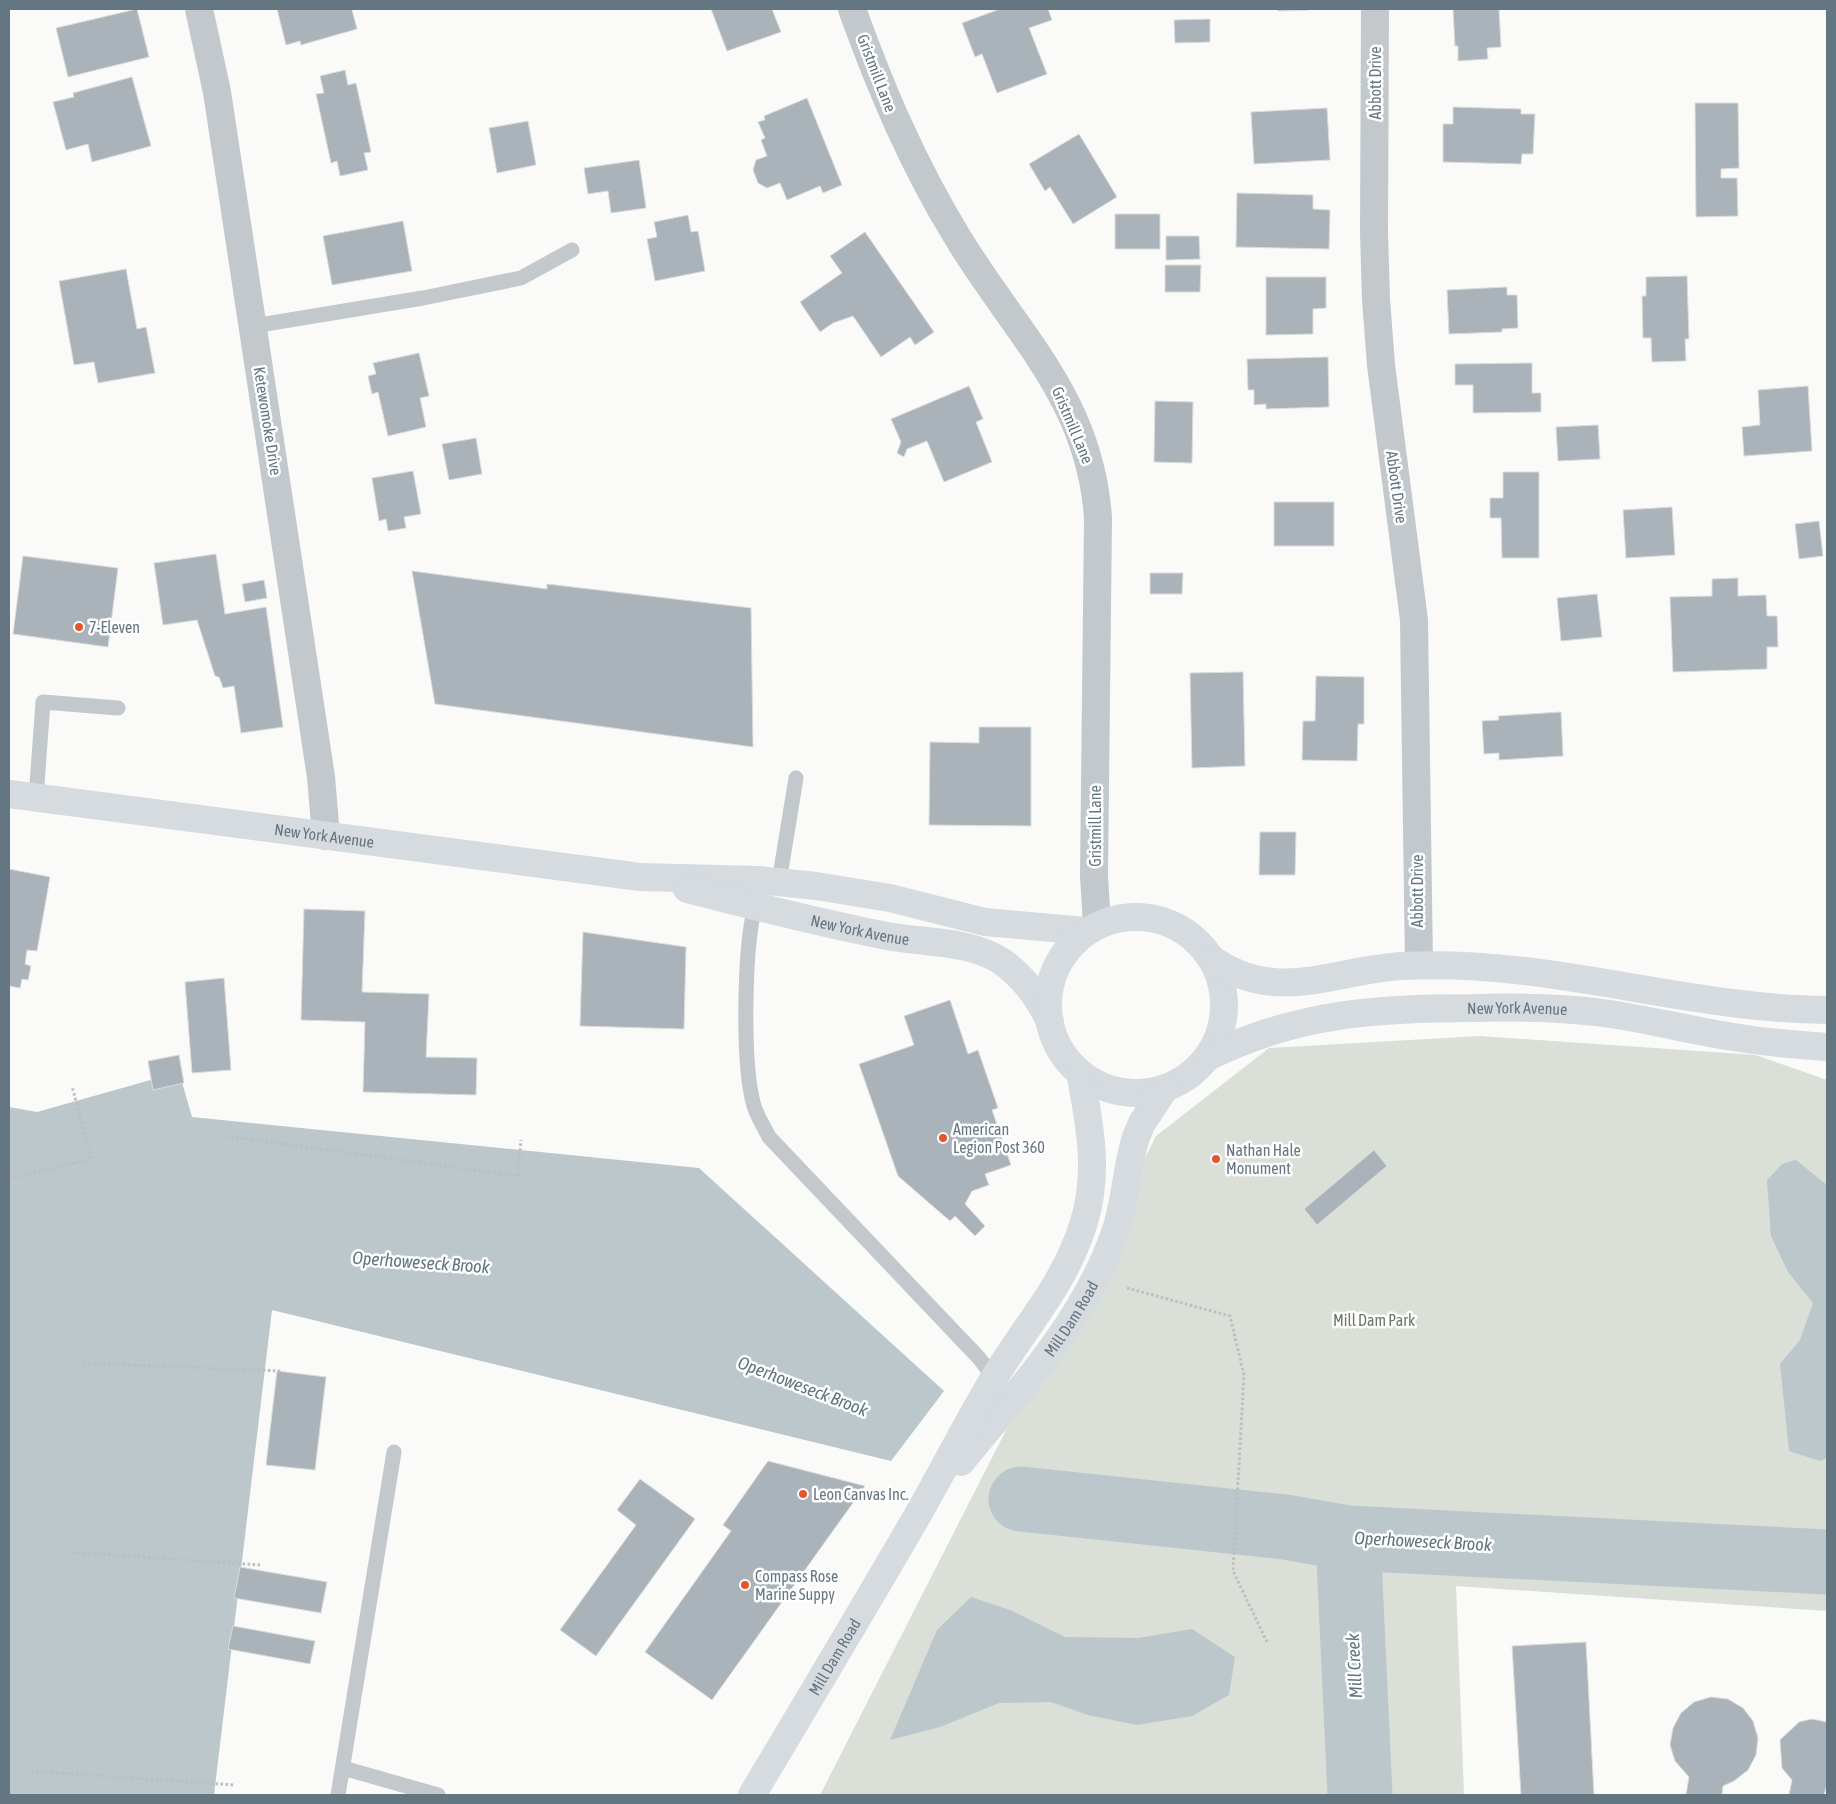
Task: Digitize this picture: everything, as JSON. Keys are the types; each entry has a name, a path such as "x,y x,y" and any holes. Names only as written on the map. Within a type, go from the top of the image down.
{"street":[{"name":"Ketewomoke Drive","path":"199,9 217,92 254,326 321,776 326,836"},
{"name":"Gristmill Lane","path":"852,9 886,100 930,192 959,241 1045,363 1073,417 1092,466 1098,518 1095,907 1091,928"},
{"name":"Abbott Drive","path":"1375,9 1376,299 1381,366 1414,620 1419,965"},
{"name":"New York Avenue","path":"9,794 640,877 779,882 890,898 985,922 1091,928"},
{"name":"New York Avenue","path":"640,877 755,907 882,935 965,947 1000,960 1023,979 1044,1008 1051,1023"},
{"path":"1128,917 1159,920 1188,934 1213,960 1223,988 1225,1006 1223,1023 1212,1055 1184,1078 1165,1088 1132,1093 1099,1087 1081,1077 1061,1051 1051,1023 1049,1000 1052,983 1064,953 1091,928 1128,917"},
{"name":"New York Avenue","path":"1213,960 1226,969 1239,974 1289,983 1310,982 1402,966 1448,965 1510,970 1752,1006 1827,1010"},
{"name":"New York Avenue","path":"1212,1055 1261,1033 1289,1026 1353,1013 1412,1008 1564,1008 1648,1020 1756,1040 1827,1047"},
{"name":"Mill Dam Road","path":"752,1795 916,1518 994,1378 1051,1296 1066,1269 1084,1222 1090,1199 1093,1163 1091,1129 1081,1077"},
{"name":"Mill Dam Road","path":"916,1518 1041,1365 1094,1279 1115,1232 1136,1136 1142,1123 1165,1088"}],"lane":[{"path":"254,326 423,298 522,278 572,250"},
{"path":"36,798 43,702 118,708"},
{"path":"779,882 796,778"},
{"path":"755,907 749,928 747,998 748,1066 754,1107 770,1137 979,1358 994,1378"},
{"path":"338,1795 394,1452"},
{"path":"343,1768 438,1795"}],"path":[{"path":"9,1179 91,1159 72,1086"},
{"path":"226,1136 518,1176 521,1140"},
{"path":"1094,1279 1230,1316 1244,1375 1233,1571 1267,1642"},
{"path":"83,1363 281,1371"},
{"path":"68,1552 260,1565"},
{"path":"32,1771 234,1785"}],"green space":[{"name":"Mill Dam Park","path":"1480,1036 1756,1055 1827,1080 1827,1611 1456,1586 1464,1795 820,1795 1156,1136 1269,1048"}],"water":[{"path":"179,1072 192,1117 699,1168 944,1391 891,1461 272,1310 214,1795 9,1795 9,1107 37,1112"},
{"path":"1796,1160 1827,1185 1827,1458 1820,1461 1789,1451 1780,1364 1800,1340 1813,1303 1788,1272 1771,1236 1767,1180 1782,1164"},
{"path":"971,1597 1010,1610 1065,1637 1138,1638 1192,1629 1235,1657 1229,1695 1192,1716 1137,1725 1088,1715 1051,1702 999,1703 940,1727 890,1740 937,1630"}],"building":[{"path":"137,9 149,57 68,77 56,28"},
{"path":"277,9 355,9 352,10 357,29 301,45 300,41 286,45"},
{"path":"711,9 772,9 781,32 727,51"},
{"path":"1000,9 1048,9 1052,20 1029,28 1047,74 997,93 982,54 975,57 962,23"},
{"path":"1278,9 1309,9 1309,10 1278,11"},
{"path":"1453,9 1499,9 1501,47 1487,48 1488,59 1458,61 1458,46 1455,46"},
{"path":"1210,19 1210,42 1175,43 1174,20"},
{"path":"345,70 348,85 356,83 371,152 364,153 368,170 340,176 337,161 331,163 316,94 324,93 320,76"},
{"path":"132,77 151,146 92,162 88,144 66,150 53,102 74,97 73,93"},
{"path":"807,98 842,185 823,193 820,186 787,200 780,183 767,188 758,183 753,170 756,160 767,156 761,140 765,138 758,122 765,120 764,116"},
{"path":"1695,103 1738,103 1739,168 1721,169 1721,178 1737,178 1738,216 1696,217"},
{"path":"1453,107 1521,109 1521,114 1535,114 1533,154 1522,154 1521,164 1443,162 1443,124 1453,124"},
{"path":"1327,108 1330,160 1254,164 1251,112"},
{"path":"528,121 536,165 497,173 489,128"},
{"path":"1079,134 1117,197 1073,224 1050,187 1045,191 1029,164"},
{"path":"639,160 646,208 611,213 608,191 588,194 584,168"},
{"path":"1237,193 1313,195 1313,209 1330,210 1329,249 1236,247"},
{"path":"1115,214 1160,214 1160,249 1115,249"},
{"path":"688,215 691,232 698,231 705,271 655,281 647,239 657,237 654,222"},
{"path":"403,221 412,271 332,285 323,236"},
{"path":"865,232 934,332 915,345 910,337 881,357 853,316 833,323 820,332 800,302 842,273 830,256"},
{"path":"1166,236 1199,236 1200,259 1166,260"},
{"path":"1165,265 1201,265 1200,292 1165,292"},
{"path":"126,269 137,329 146,327 155,373 98,383 94,362 74,365 59,281"},
{"path":"1687,276 1689,339 1685,339 1686,361 1652,362 1651,338 1643,338 1642,296 1646,296 1646,277"},
{"path":"1266,277 1326,277 1326,308 1313,309 1313,334 1266,335"},
{"path":"1507,287 1507,295 1517,295 1518,328 1502,329 1502,332 1449,334 1447,290"},
{"path":"419,353 429,396 420,398 426,427 388,436 378,392 372,394 368,376 376,374 373,363"},
{"path":"1328,357 1329,407 1266,409 1266,404 1254,405 1254,390 1248,390 1247,359"},
{"path":"1532,363 1532,393 1541,393 1541,412 1473,413 1473,385 1455,385 1455,364"},
{"path":"969,386 983,419 976,422 992,462 944,482 927,441 907,449 904,457 897,453 901,442 891,419"},
{"path":"1808,386 1812,451 1744,456 1742,427 1760,425 1758,390"},
{"path":"1155,401 1193,402 1192,463 1154,462"},
{"path":"1598,425 1600,459 1558,461 1556,427"},
{"path":"476,438 482,474 449,480 442,444"},
{"path":"413,471 421,514 404,517 406,528 388,531 386,519 379,521 372,478"},
{"path":"1503,472 1539,472 1539,558 1502,558 1501,518 1490,518 1490,498 1503,498"},
{"path":"1274,502 1334,502 1334,546 1274,546"},
{"path":"1672,507 1675,555 1626,558 1623,510"},
{"path":"1819,521 1823,556 1799,559 1795,524"},
{"path":"216,554 225,614 266,607 283,727 241,733 234,686 223,688 219,677 215,676 197,620 163,625 154,563"},
{"path":"23,556 118,568 108,647 13,634"},
{"path":"412,571 547,589 547,584 751,608 753,747 435,704"},
{"path":"1150,573 1183,573 1182,594 1150,594"},
{"path":"1738,578 1738,596 1766,595 1767,616 1777,616 1778,647 1767,647 1767,669 1673,672 1670,597 1712,596 1712,579"},
{"path":"264,580 267,598 245,602 242,584"},
{"path":"1597,594 1602,637 1561,641 1557,598"},
{"path":"1243,672 1245,766 1192,768 1190,673"},
{"path":"1316,676 1364,677 1364,724 1358,724 1357,761 1302,760 1303,721 1315,721"},
{"path":"1561,712 1563,756 1499,760 1499,753 1484,754 1482,721 1499,720 1498,716"},
{"path":"979,727 1031,727 1031,826 929,825 930,742 979,743"},
{"path":"1260,832 1296,832 1295,875 1259,875"},
{"path":"9,869 50,877 37,951 27,950 25,964 31,966 28,980 22,979 20,988 9,986"},
{"path":"304,909 365,911 362,992 429,994 426,1057 477,1058 476,1095 363,1092 365,1022 301,1020"},
{"path":"583,932 686,947 684,1029 580,1026"},
{"path":"224,978 231,1070 192,1073 185,982"},
{"name":"American Legion Post 360","path":"950,1000 968,1054 978,1050 998,1108 992,1110 1011,1165 985,1174 989,1185 972,1191 965,1204 985,1226 975,1236 955,1216 950,1221 898,1176 859,1064 914,1045 904,1016"},
{"path":"179,1055 184,1083 153,1090 148,1061"},
{"path":"1374,1150 1387,1166 1317,1225 1304,1209"},
{"path":"277,1371 326,1377 315,1470 266,1465"},
{"path":"768,1461 865,1486 712,1700 645,1652 731,1531 723,1525"},
{"path":"640,1479 695,1519 596,1656 560,1630 636,1525 617,1510"},
{"path":"240,1567 327,1582 321,1613 234,1598"},
{"path":"233,1626 315,1641 310,1664 228,1649"},
{"path":"1586,1642 1594,1795 1521,1795 1512,1646"},
{"path":"1711,1697 1728,1699 1743,1708 1753,1721 1758,1738 1756,1755 1748,1770 1734,1781 1723,1786 1722,1795 1686,1795 1689,1777 1675,1761 1670,1745 1673,1728 1681,1713 1694,1702"},
{"path":"1812,1719 1827,1722 1827,1784 1824,1795 1789,1795 1792,1780 1782,1768 1780,1740 1799,1722"}],"waterway":[{"name":"Operhoweseck Brook","path":"1021,1499 1285,1527 1348,1538 1827,1562"},
{"name":"Mill Creek","path":"1348,1538 1360,1795"}],"place":[{"name":"7-Eleven","path":"79,627"},
{"name":"American Legion Post 360","path":"943,1138"},
{"name":"Nathan Hale Monument","path":"1216,1159"},
{"name":"Leon Canvas Inc.","path":"803,1494"},
{"name":"Compass Rose Marine Suppy","path":"745,1585"}]}
